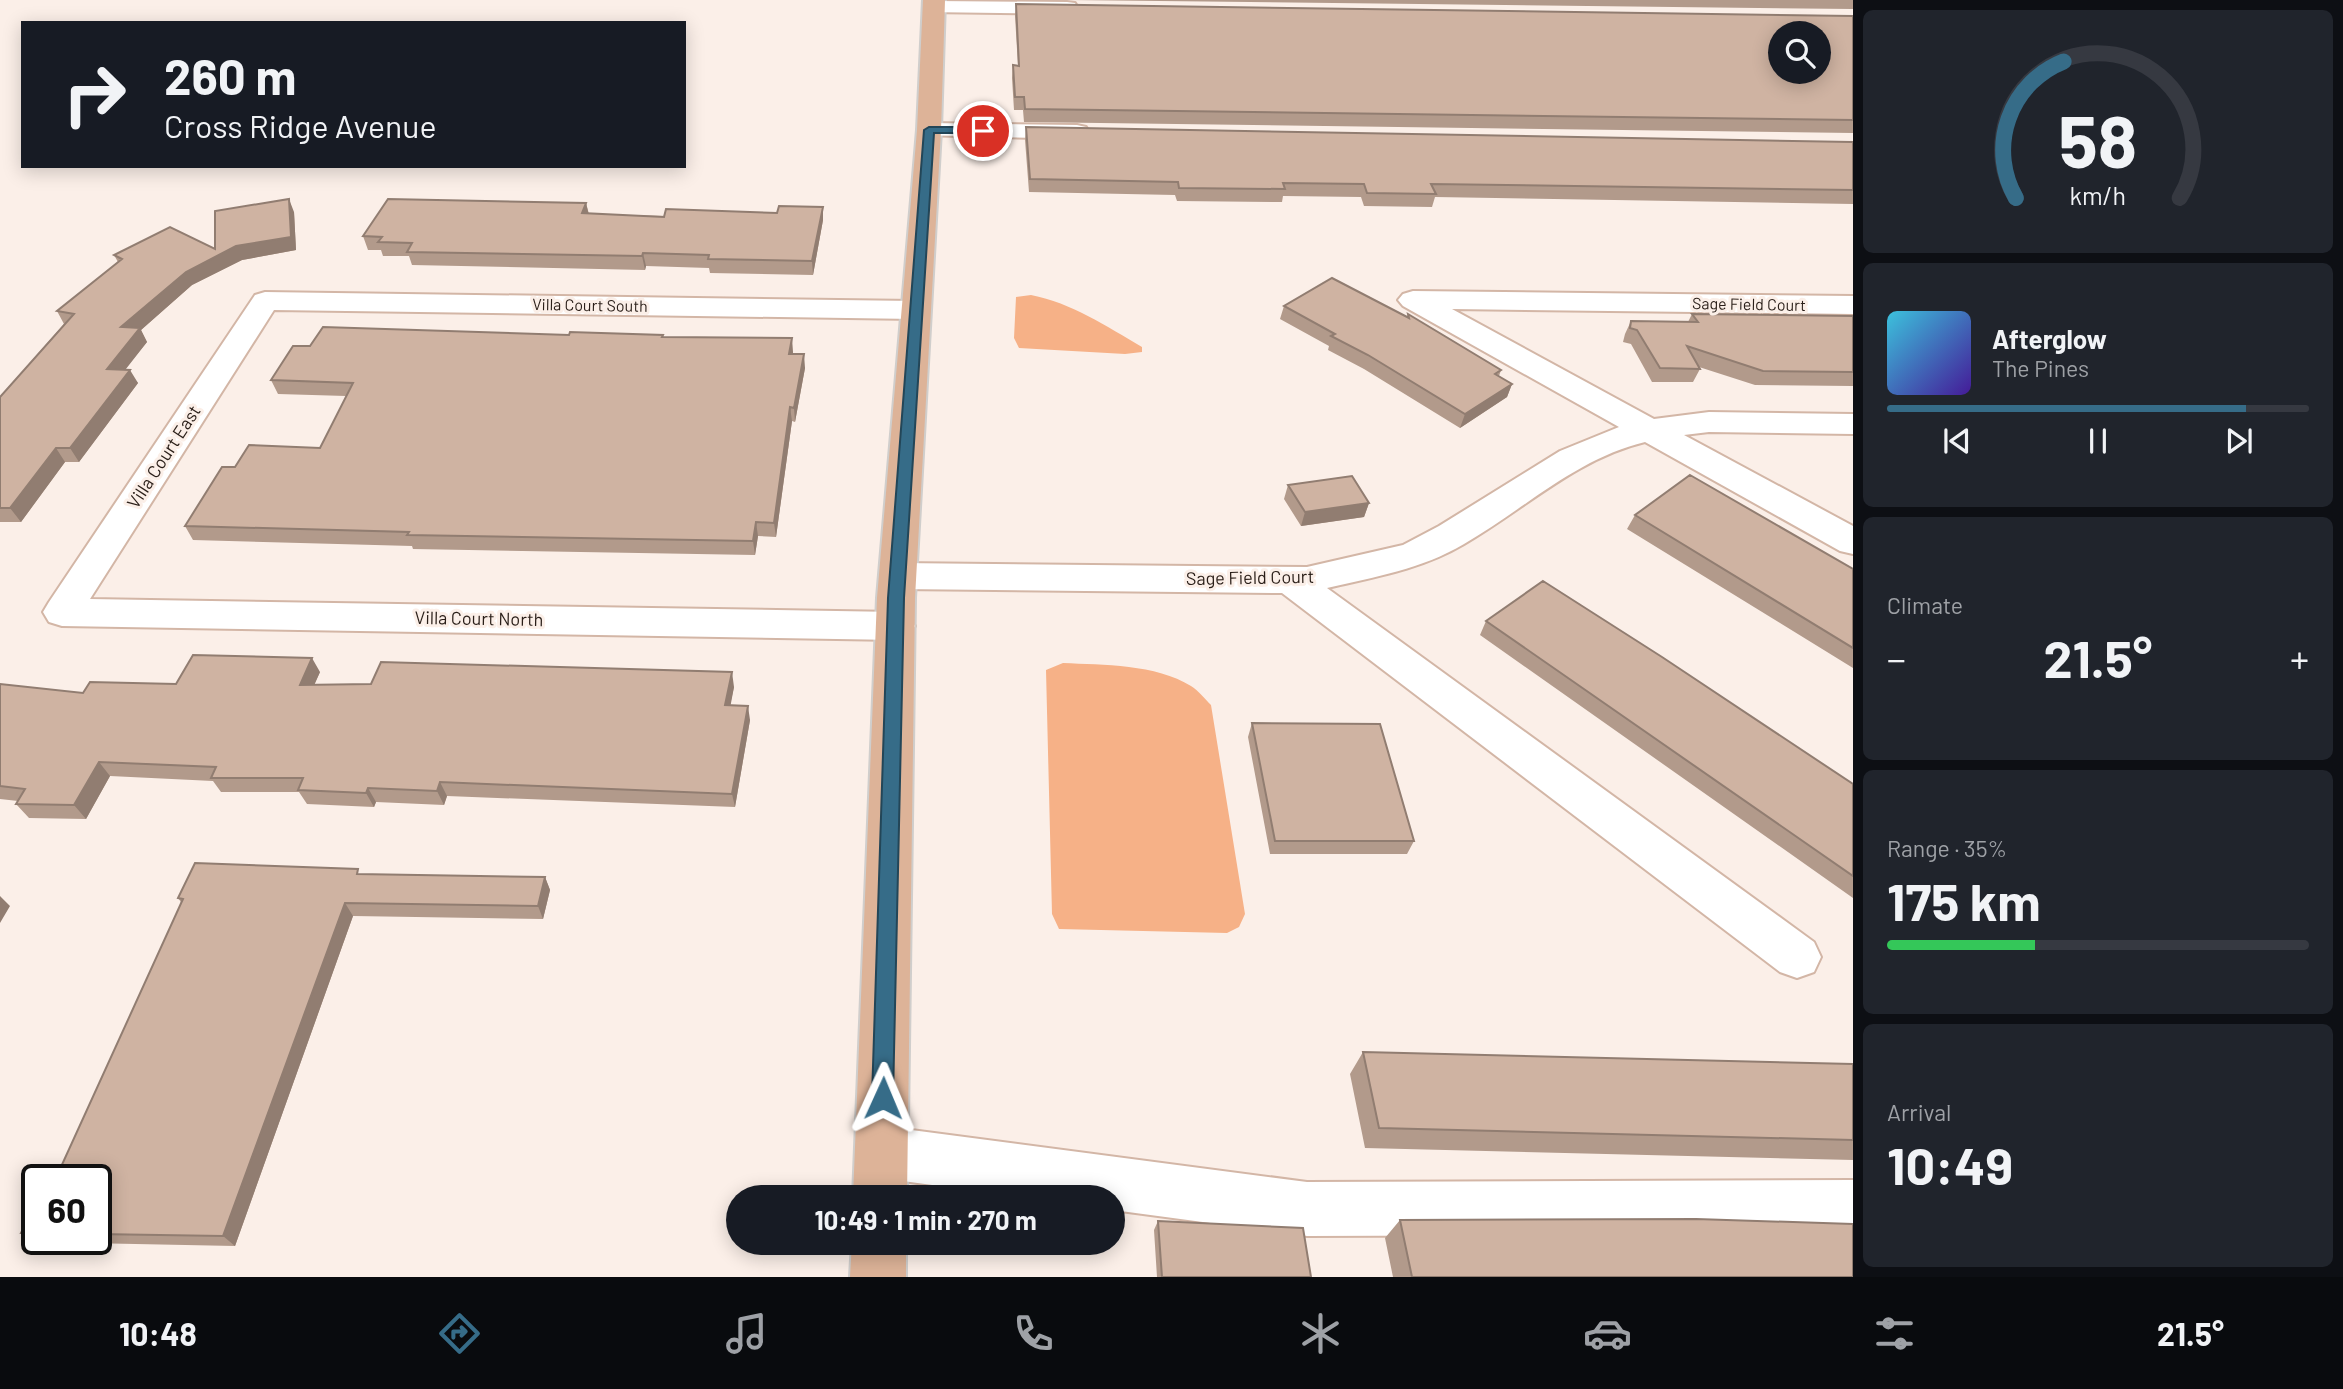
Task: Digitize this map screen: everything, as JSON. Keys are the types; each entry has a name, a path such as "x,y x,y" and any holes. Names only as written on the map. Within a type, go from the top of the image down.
{"main road":[{"path":"881,1175 898,576 929,130 934,3"},
{"path":"878,1277 879,1255"}],"street":[{"path":"934,3 1091,9"},
{"path":"929,130 1094,132"},
{"name":"Sage Field Court","path":"1853,305 1413,300 1853,542"},
{"name":"Villa Court South","path":"265,301 915,310"},
{"name":"Villa Court East","path":"62,612 265,301"},
{"name":"Sage Field Court","path":"898,576 1307,580 1413,555 1452,535 1519,490 1572,459 1629,435 1709,422 1853,424"},
{"path":"1290,580 1797,957"},
{"name":"Villa Court North","path":"62,612 896,626"},
{"path":"881,1175 1307,1209 1853,1207"}],"shaded area":[{"path":"1031,295 1088,316 1142,347 1142,352 1125,354 1019,348 1014,338 1016,297"},
{"path":"1063,663 1112,665 1162,673 1191,686 1211,705 1245,914 1239,927 1227,933 1059,929 1052,914 1046,670"}],"building":[{"path":"1016,4 1853,16 1853,120 1025,109 1024,97 1015,97 1013,65 1019,66"},
{"path":"1026,127 1853,142 1853,190 1431,184 1436,194 1367,193 1364,184 1283,183 1285,189 1179,188 1178,182 1030,179"},
{"path":"289,199 291,237 236,246 186,272 121,327 140,328 107,369 130,370 70,448 56,448 10,508 0,508 0,397 74,314 57,311 122,259 114,255 170,227 215,249 215,211"},
{"path":"388,199 586,203 582,213 664,217 666,209 777,213 779,206 823,207 812,261 708,259 709,255 643,253 642,256 407,252 412,243 378,242 382,237 363,236"},
{"path":"1332,278 1409,318 1408,314 1501,370 1495,374 1512,384 1465,414 1284,306"},
{"path":"1692,314 1853,316 1853,372 1763,371 1687,346 1700,369 1660,368 1637,330 1630,328 1631,321 1698,322"},
{"path":"323,327 569,335 570,332 663,335 662,337 792,338 789,354 804,354 794,408 790,407 774,523 756,522 753,541 407,535 409,532 185,526 222,467 235,467 249,445 320,448 353,383 271,380 293,346 310,346"},
{"path":"1690,475 1853,569 1853,648 1635,515"},
{"path":"1352,476 1369,503 1305,512 1288,485"},
{"path":"1543,581 1853,784 1853,876 1486,621"},
{"path":"193,655 312,658 300,685 371,684 381,662 732,672 725,705 748,706 732,794 440,782 437,791 368,788 366,793 298,790 303,778 211,778 216,767 99,762 74,805 16,804 25,789 0,786 0,684 83,693 90,682 176,684"},
{"path":"1252,723 1380,724 1414,841 1275,841"},
{"path":"195,863 358,869 357,874 545,877 538,906 345,903 223,1236 112,1234 112,1164 62,1164 183,899 178,898"},
{"path":"1363,1052 1853,1064 1853,1140 1379,1128"},
{"path":"1696,1219 1853,1224 1853,1277 1412,1277 1400,1220"},
{"path":"1158,1221 1303,1228 1311,1277 1162,1277"}],"route":[{"path":"883,1098 896,598 929,130 983,131"}]}
